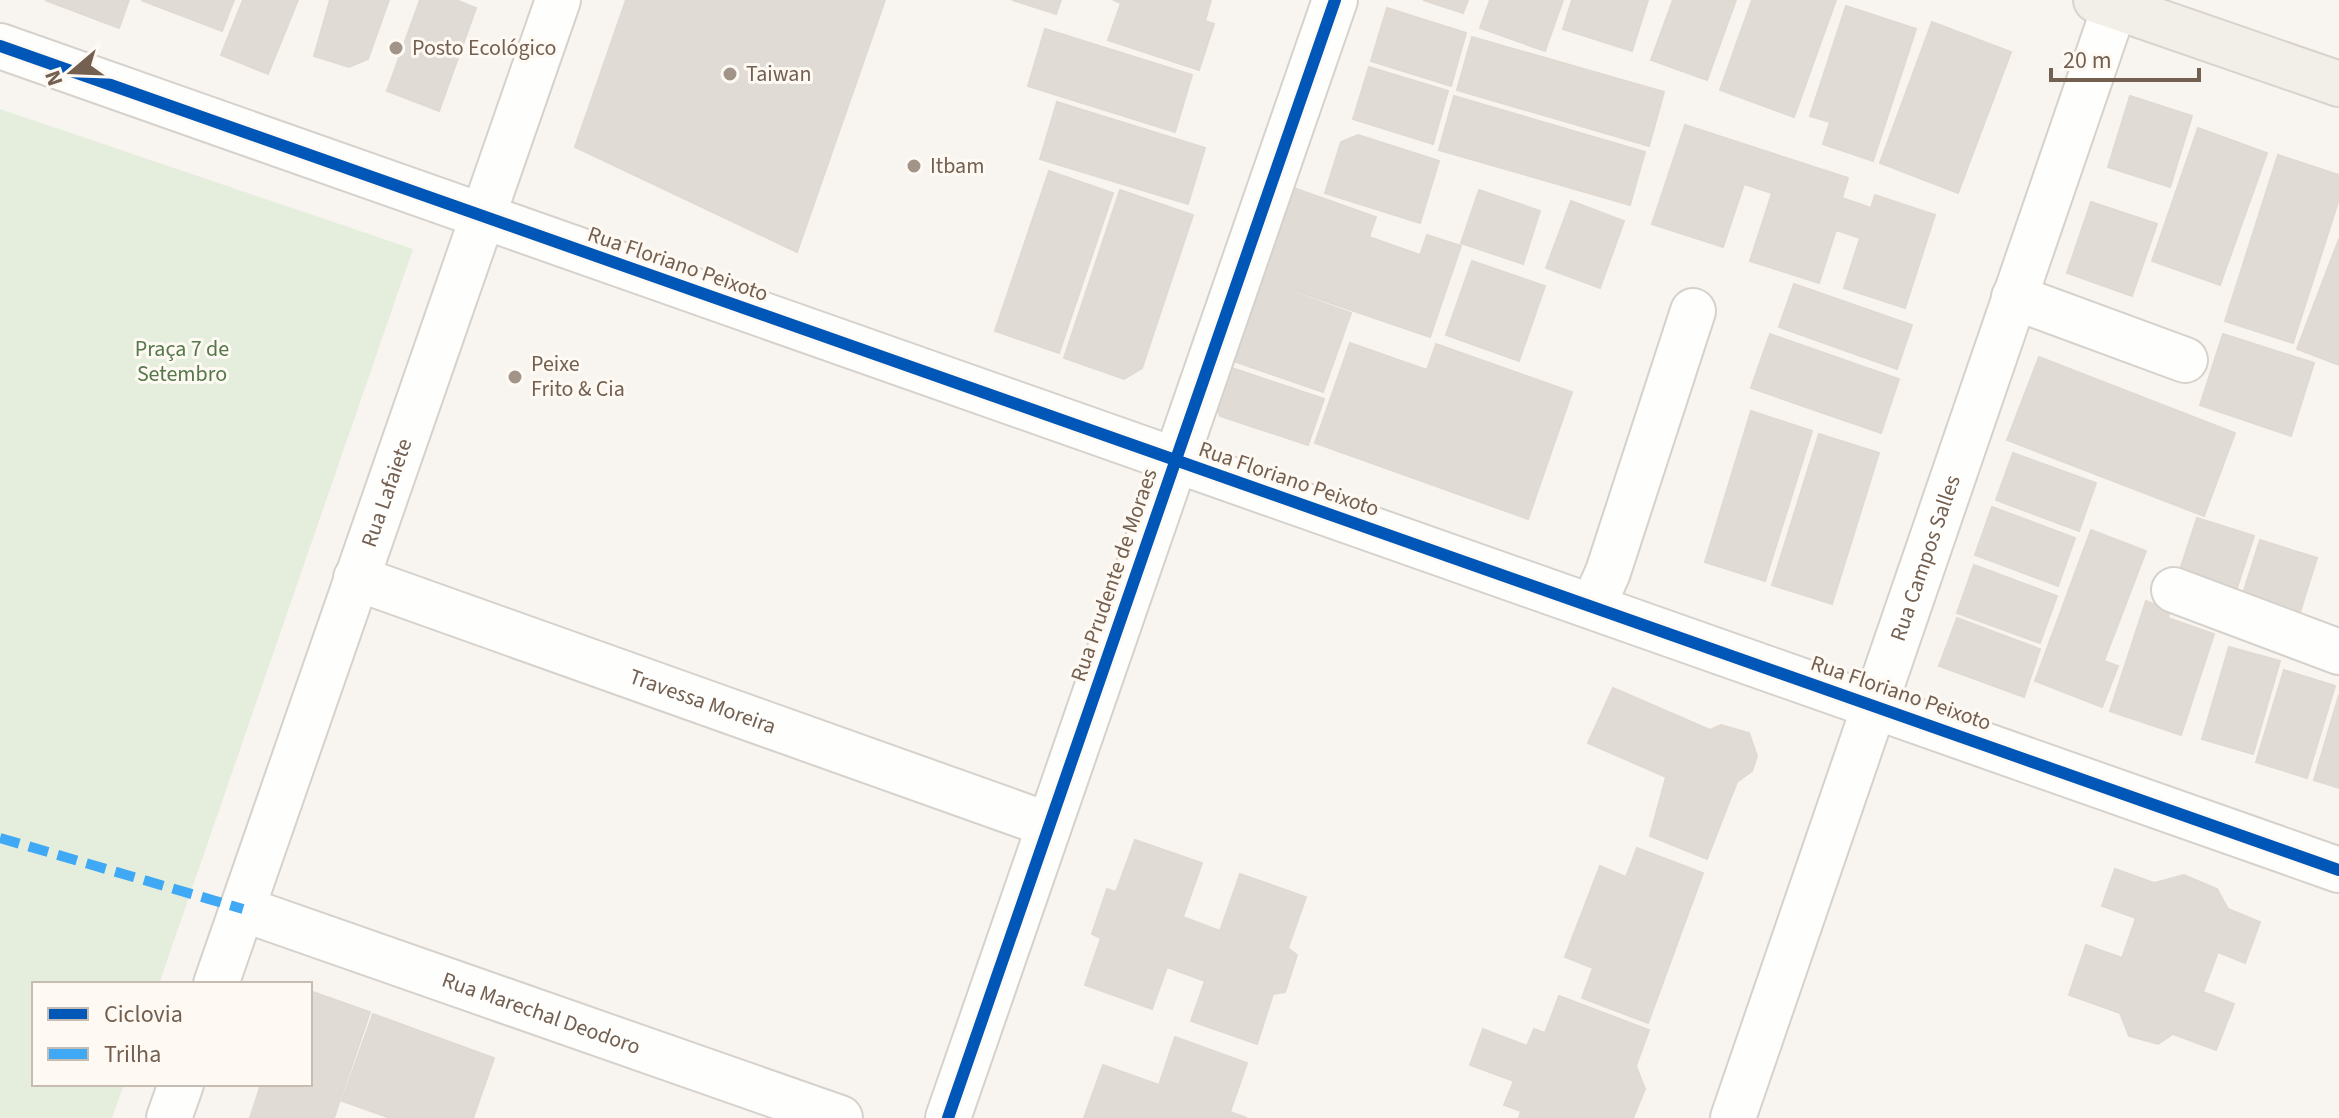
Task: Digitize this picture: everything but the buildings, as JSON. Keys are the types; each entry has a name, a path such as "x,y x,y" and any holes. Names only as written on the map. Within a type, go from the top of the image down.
{"main road":[{"path":"2110,2 2339,84"}],"street":[{"name":"Rua Lafaiete","path":"217,982 558,0"},
{"name":"Rua Prudente de Moraes","path":"948,1118 1335,0"},
{"name":"Rua Campos Salles","path":"1733,1118 2014,297 2110,2"},
{"name":"Rua Floriano Peixoto","path":"0,46 2339,870"},
{"path":"2014,297 2185,360"},
{"path":"1593,606 1608,572 1693,311"},
{"name":"Travessa Moreira","path":"356,578 1049,825"},
{"path":"2174,590 2339,652"},
{"name":"Rua Marechal Deodoro","path":"243,909 840,1118"},
{"path":"169,1118 180,1086"}],"green space":[{"name":"Praça 7 de Setembro","path":"0,109 413,249 160,982 32,982 32,1086 123,1086 112,1118 0,1118"}],"marked path":[{"path":"0,838 243,909"}],"cycle path":[{"path":"948,1118 1335,0"},
{"path":"0,46 2339,870"}],"place":[{"name":"Posto Ecológico","path":"396,48"},
{"name":"Taiwan","path":"730,74"},
{"name":"Itbam","path":"914,166"},
{"name":"Peixe Frito & Cia","path":"515,377"}]}
